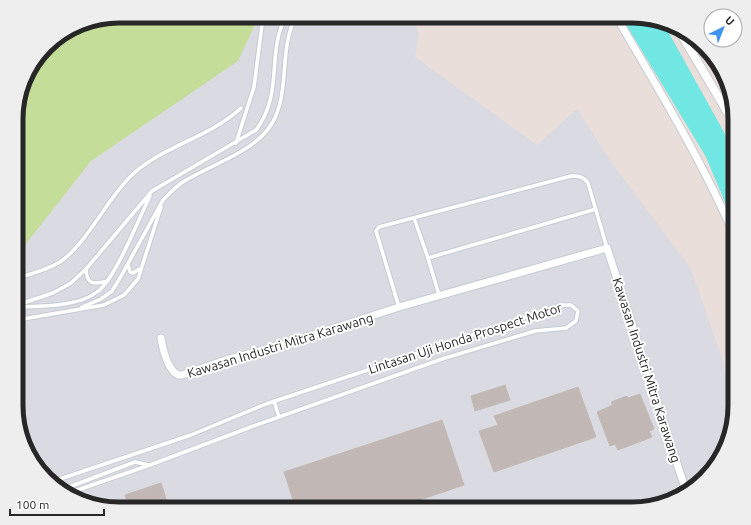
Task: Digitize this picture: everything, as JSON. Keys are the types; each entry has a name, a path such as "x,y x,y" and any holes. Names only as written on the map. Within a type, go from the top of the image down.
{"street":[{"path":"620,23 675,117 728,222"},
{"path":"684,38 728,113"},
{"name":"Kawasan Industri Mitra Karawang","path":"161,338 164,353 171,369 178,376 226,360 285,344 399,307 607,248 684,486"}],"lane":[{"path":"236,143 254,87 263,23"},
{"path":"23,304 53,293 70,283 86,269 152,191 256,130 264,119 272,95 278,38 283,23"},
{"path":"82,308 101,299 112,291 128,265 163,200 182,182 240,151 262,137 272,124 278,111 281,97 287,40 293,23"},
{"path":"23,276 50,268 60,262 75,247 133,174 157,157 223,123 241,108"},
{"name":"Kawasan Industri Mitra Karawang","path":"399,307 376,231 379,227 571,176 579,176 584,178 588,183 607,248"},
{"path":"23,306 50,306 85,299 98,292 109,280 152,191"},
{"path":"23,319 104,305 114,301 132,287 142,268 163,200"},
{"path":"428,258 596,209"},
{"path":"414,218 440,296"},
{"path":"128,265 130,272 133,273 142,268"},
{"path":"86,269 86,276 89,281 96,284 109,280"},
{"name":"Lintasan Uji Honda Prospect Motor","path":"58,480 191,435 274,402 562,305 571,304 578,311 576,321 566,328 535,331 442,359 150,465 74,490"},
{"path":"274,402 279,417"},
{"name":"Lintasan Uji Honda Prospect Motor","path":"68,487 136,462 150,465"}],"shaded area":[{"path":"414,23 419,32 415,57 537,145 577,109 612,163 691,269 722,358 728,383 728,412 723,437 718,449 708,465 691,482 675,492 657,499 632,502 113,502 94,499 82,495 60,482 43,465 30,443 26,431 23,412 23,119 26,94 30,82 43,60 60,43 76,33 88,28 106,24"}],"green space":[{"path":"256,23 238,61 91,161 23,247 23,119 26,94 33,76 43,60 60,43 76,33 88,28 106,24"}],"water":[{"path":"625,23 651,25 667,30 728,139 728,209 706,157"}],"building":[{"path":"505,385 510,400 475,411 471,396"},
{"path":"578,387 596,437 494,472 479,431 498,425 494,416"},
{"path":"640,394 654,429 649,431 652,437 618,450 615,444 610,446 597,412 613,405 611,402 627,396 628,398"},
{"path":"442,420 464,485 414,502 294,502 284,472"},
{"path":"161,483 167,502 127,502 125,495"}]}
